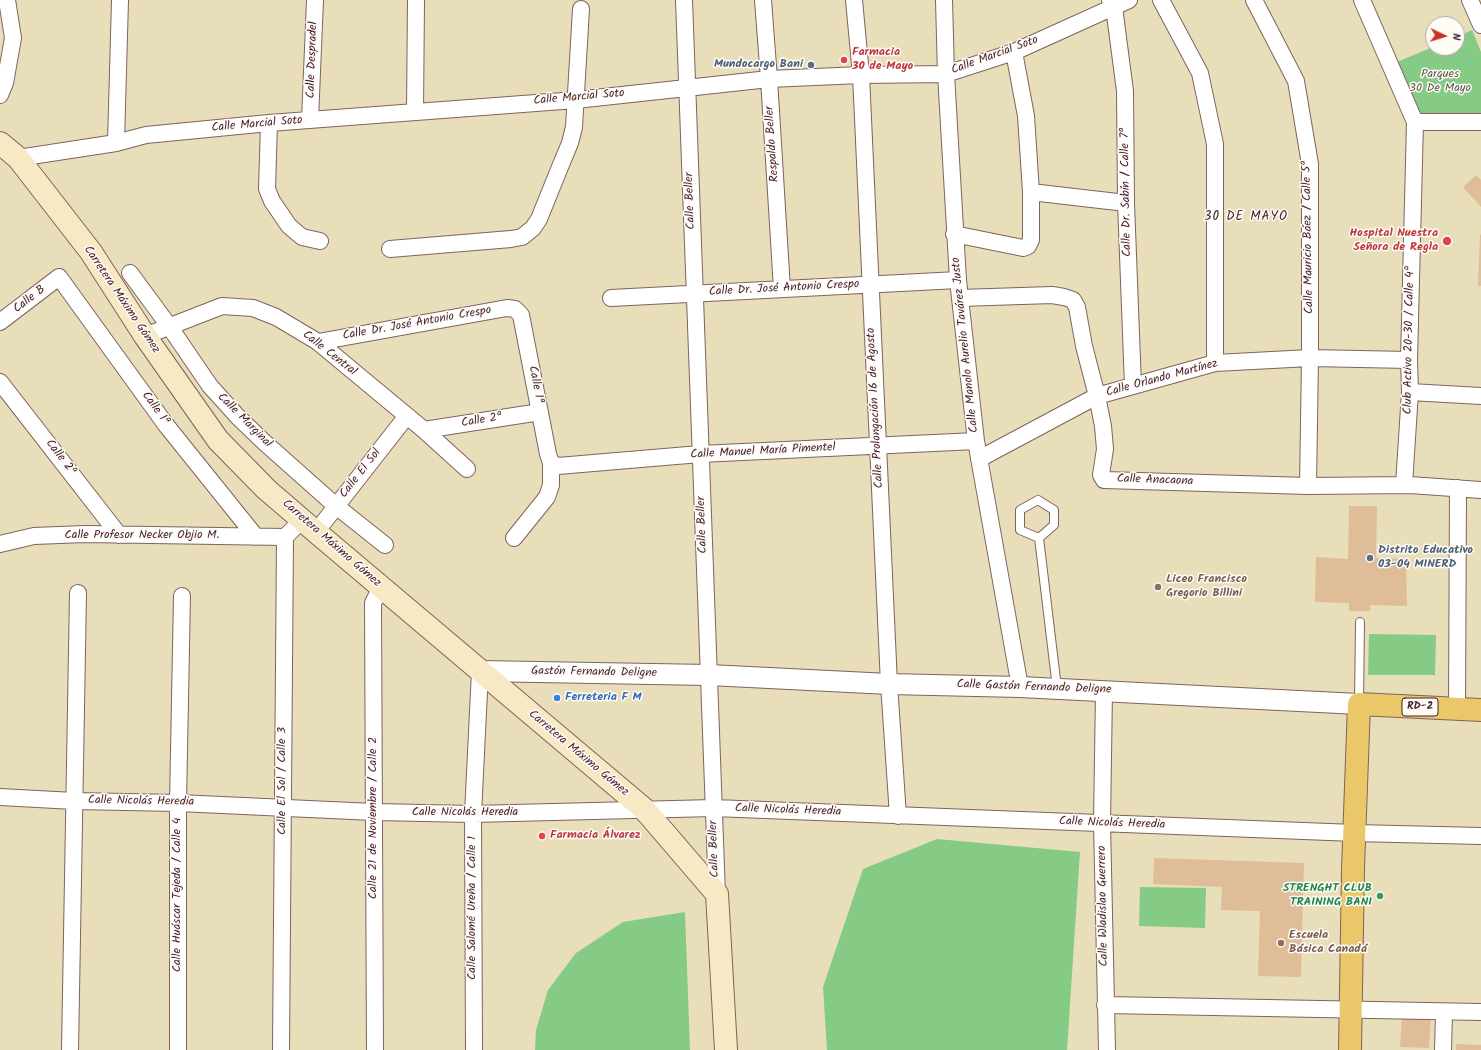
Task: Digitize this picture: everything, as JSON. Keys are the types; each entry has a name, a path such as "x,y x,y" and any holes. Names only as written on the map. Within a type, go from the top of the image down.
{"main road":[{"name":"Carretera Máximo Gómez","path":"0,143 18,158 91,252 145,336 218,440 266,489 644,809 717,894"},
{"name":"RD-2","path":"1359,704 1481,710"},
{"path":"1350,1050 1359,704"},
{"name":"Calle Beller","path":"717,894 726,1050"}],"street":[{"path":"0,95 5,83 13,38 7,0"},
{"path":"116,143 120,0"},
{"name":"Calle Despradel","path":"310,120 315,0"},
{"path":"415,112 416,0"},
{"name":"Calle Beller","path":"684,0 686,87 717,894"},
{"name":"Respaldo Beller","path":"763,0 782,289"},
{"name":"Calle Prolongación 16 de Agosto","path":"854,0 861,75 889,684 898,816"},
{"name":"Calle Manolo Aurelio Tavárez Justo","path":"944,0 946,74 954,234 958,280 976,441 1020,687"},
{"name":"Calle Marcial Soto","path":"18,158 116,143 146,136 269,123 576,100 769,79 861,75 946,74 1014,52 1112,4 1129,0"},
{"path":"1161,0 1200,73 1215,144 1215,363"},
{"name":"Calle Mauricio Báez / Calle 5ª","path":"1254,0 1296,81 1310,164 1310,358 1308,486"},
{"path":"1362,0 1416,122 1481,122"},
{"path":"1470,0 1481,25"},
{"name":"Calle Dr. Sabín / Calle 7ª","path":"1112,4 1125,91 1126,203 1133,386"},
{"path":"390,249 511,239 522,237 533,228 570,143 574,127 581,9"},
{"path":"954,234 1023,248 1028,246 1031,240 1031,192 1026,116 1014,52"},
{"name":"Club Activo 20-30 / Calle 4ª","path":"1404,485 1410,392 1409,360 1416,122"},
{"path":"269,123 267,189 272,201 289,226 302,237 320,241"},
{"path":"1031,192 1126,203"},
{"name":"Calle Marginal","path":"130,273 169,326 210,386 238,417 336,506 385,545"},
{"name":"Calle B","path":"0,322 59,277"},
{"name":"Calle 1ª","path":"59,277 166,425 256,537"},
{"name":"Calle Dr. José Antonio Crespo","path":"611,298 958,280"},
{"name":"Calle Anacaona","path":"960,298 1052,295 1073,300 1077,307 1084,346 1097,396 1105,449 1101,475 1104,480 1308,486 1404,485 1481,490"},
{"name":"Calle Central","path":"145,336 222,306 253,308 276,317 318,342 406,417 424,430 466,469"},
{"name":"Calle Dr. José Antonio Crespo","path":"318,342 507,308 515,309"},
{"name":"Calle 1ª","path":"514,538 547,497 551,485 551,463 521,315 515,309"},
{"name":"Calle Orlando Martínez","path":"979,459 1097,396 1215,363 1310,358 1409,360"},
{"name":"Calle 2ª","path":"0,382 119,534"},
{"path":"1410,392 1481,396"},
{"name":"Calle 2ª","path":"424,430 540,412"},
{"name":"Calle El Sol","path":"309,526 336,506 406,417"},
{"name":"Calle Manuel María Pimentel","path":"551,463 558,466 700,454 976,441"},
{"path":"1457,709 1458,488"},
{"path":"285,537 309,526"},
{"name":"Calle Profesor Necker Objio M.","path":"2,540 34,536 85,534 285,537"},
{"name":"Calle El Sol / Calle 3","path":"281,1050 285,537"},
{"name":"Calle 21 de Noviembre / Calle 2","path":"375,1050 373,604 381,587"},
{"path":"70,1050 78,593"},
{"name":"Calle Huáscar Tejeda / Calle 4","path":"178,1050 178,803 182,596"},
{"name":"Gastón Fernando Deligne","path":"480,671 709,675"},
{"name":"Calle Salomé Ureña / Calle 1","path":"474,1050 472,814 480,671"},
{"name":"Calle Gastón Fernando Deligne","path":"709,675 889,684 1020,687 1359,704"},
{"name":"Calle Wladislao Guerrero","path":"1104,691 1102,823 1107,1050"},
{"name":"Calle Nicolás Heredia","path":"0,797 374,812 472,814 714,808 1355,834 1481,836"},
{"path":"1105,1005 1481,1012"},
{"path":"1443,1050 1444,1012"}],"lane":[{"path":"1038,500 1054,510 1054,525 1038,538 1020,530 1020,510 1038,500"},
{"path":"1038,538 1057,689"},
{"path":"1359,704 1360,622"}],"green space":[{"name":"Parques 30 De Mayo","path":"1472,30 1481,52 1481,114 1417,116 1397,62 1425,50 1425,56 1465,56 1465,33"},
{"path":"1369,634 1436,635 1435,675 1368,675"},
{"path":"937,839 1080,852 1067,1050 827,1050 823,987 863,869"},
{"path":"1140,887 1206,888 1205,928 1139,926"},
{"path":"685,912 690,1050 535,1050 536,1030 548,990 576,953 623,922"}],"building":[{"path":"1476,175 1481,180 1481,207 1463,187"},
{"path":"1480,234 1481,286 1478,286"},
{"name":"Distrito Educativo 03-04 MINERD","path":"1349,506 1377,506 1376,558 1406,559 1407,606 1370,605 1370,611 1349,611 1349,603 1315,602 1316,557 1348,559"},
{"name":"Escuela Básica Canadá","path":"1154,858 1304,863 1301,977 1258,976 1260,911 1221,910 1222,887 1153,884"},
{"path":"1402,1016 1431,1017 1429,1048 1400,1047"},
{"path":"1456,1044 1481,1045 1481,1050 1456,1050"}],"place":[{"name":"Farmacia 30 de Mayo","path":"844,60"},
{"name":"Mundocargo Bani","path":"811,65"},
{"name":"Hospital Nuestra Señora de Regla","path":"1447,241"},
{"name":"Distrito Educativo 03-04 MINERD","path":"1370,558"},
{"name":"Liceo Francisco Gregorio Billini","path":"1158,587"},
{"name":"Ferreteria F M","path":"557,698"},
{"name":"Farmacia Álvarez","path":"542,836"},
{"name":"STRENGHT CLUB TRAINING BANI","path":"1380,896"},
{"name":"Escuela Básica Canadá","path":"1281,943"}],"district":[{"name":"30 DE MAYO","path":"1246,218"}]}
